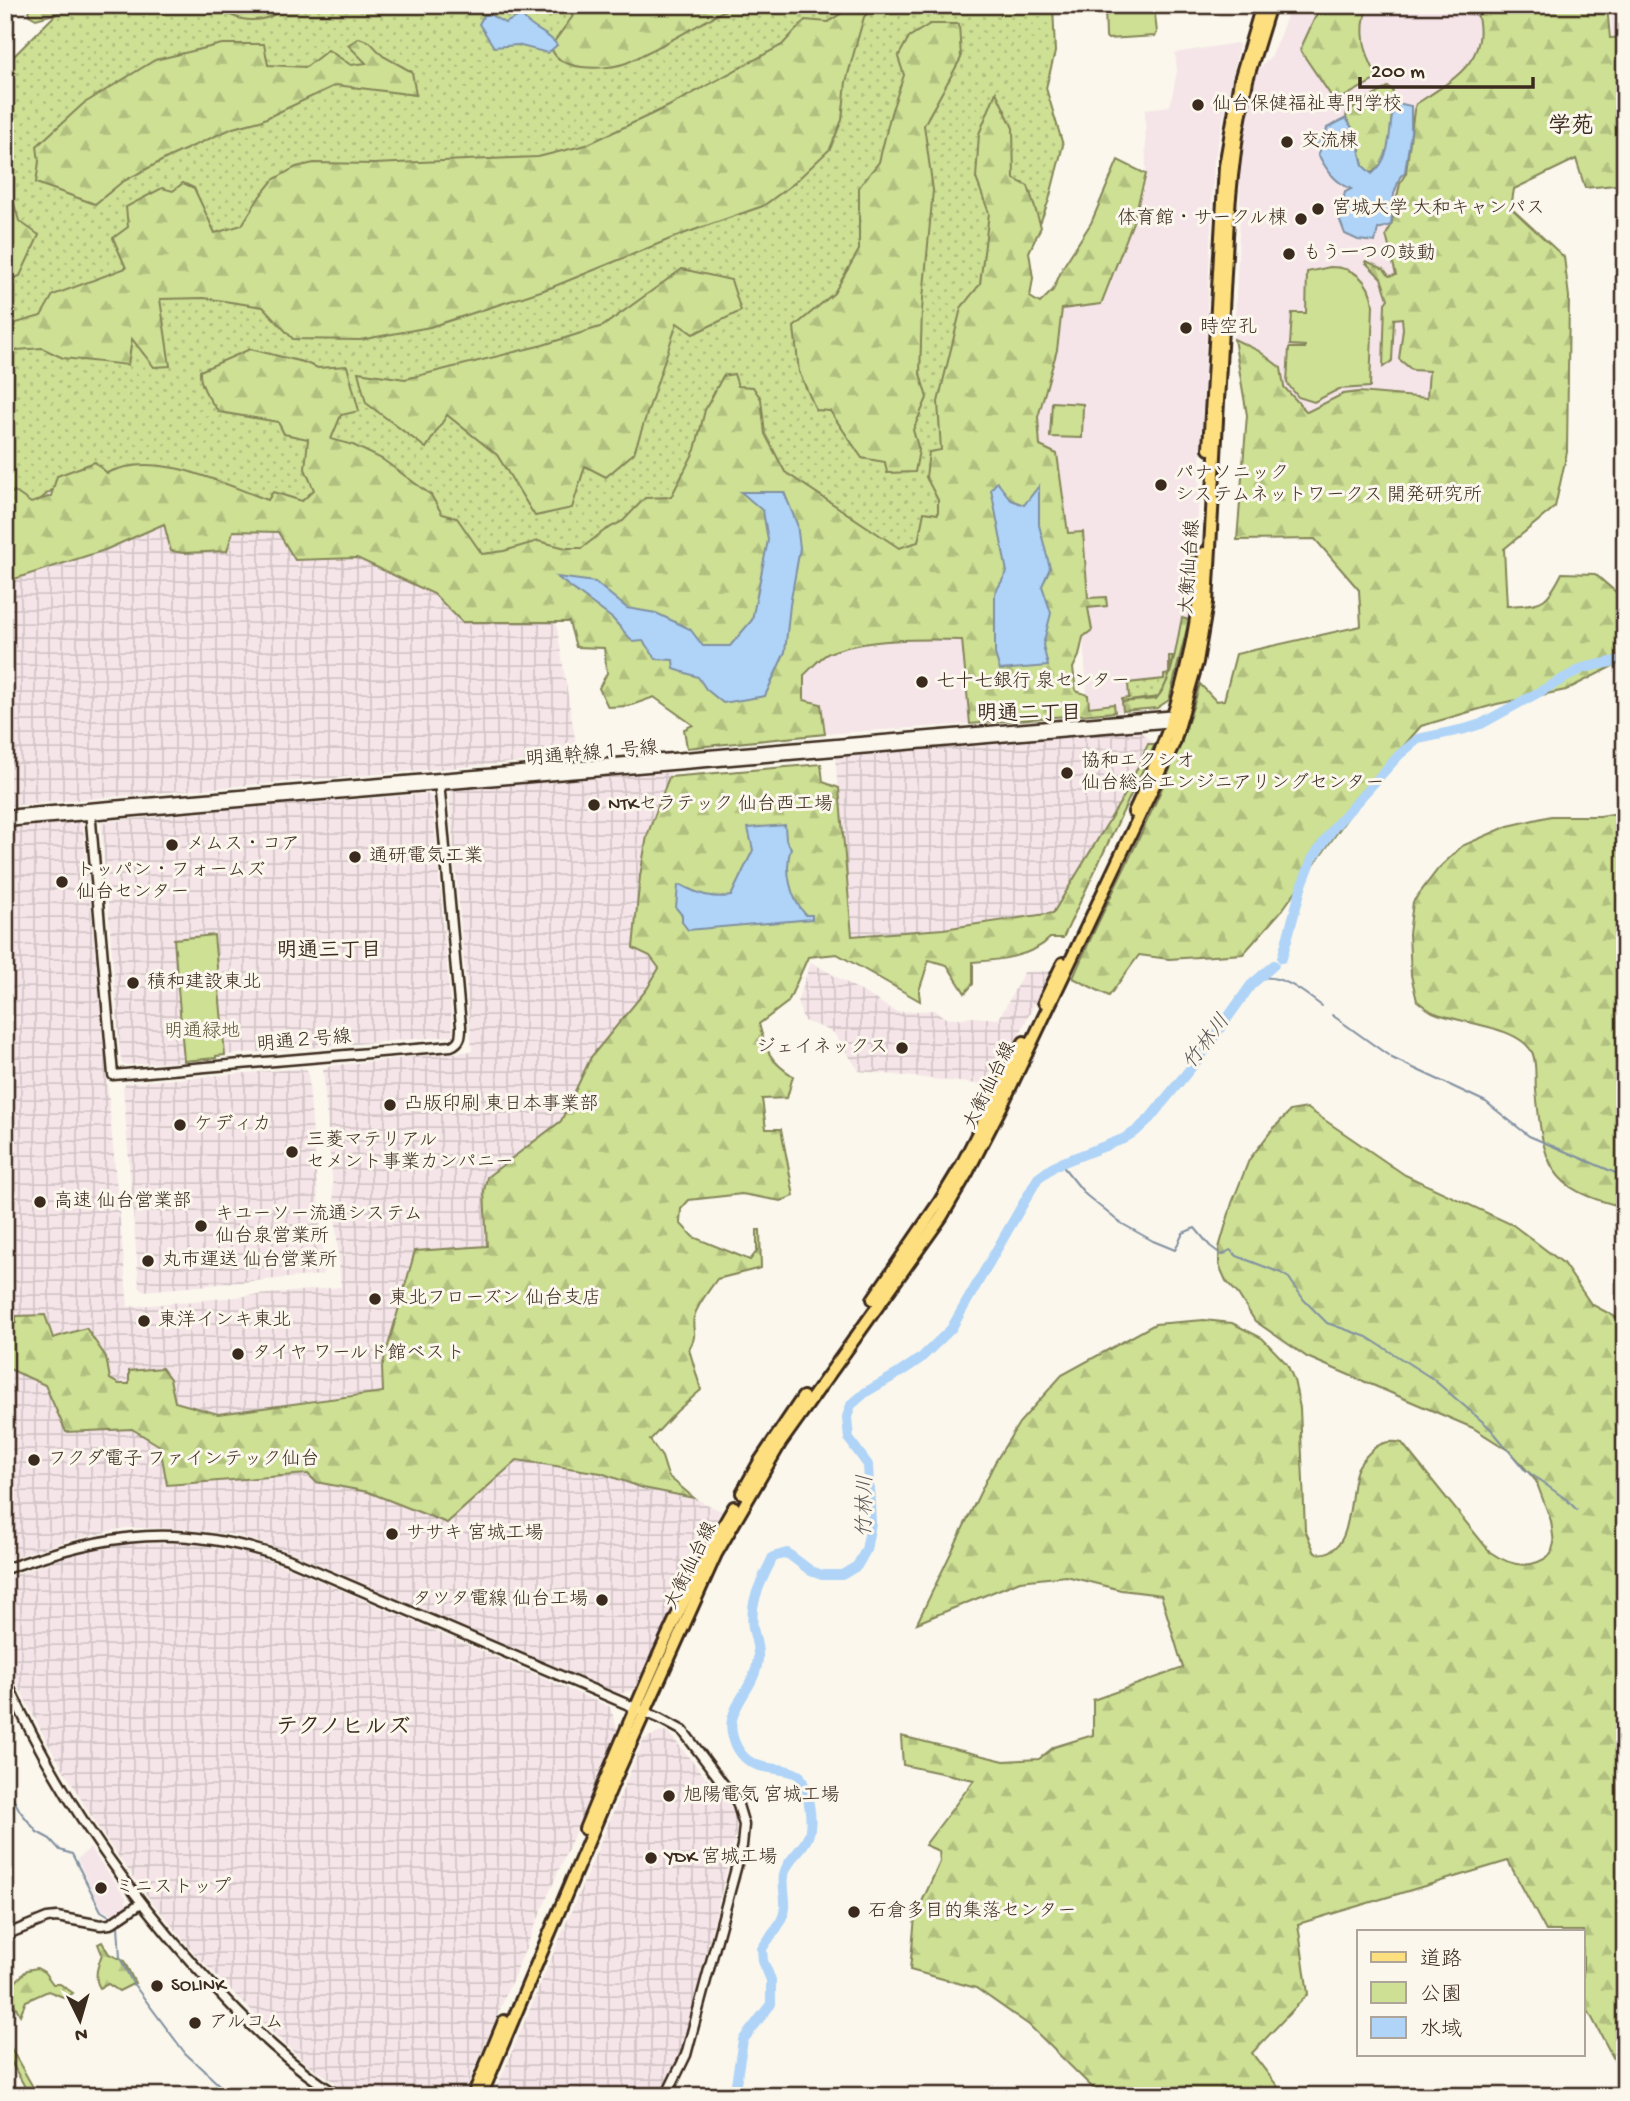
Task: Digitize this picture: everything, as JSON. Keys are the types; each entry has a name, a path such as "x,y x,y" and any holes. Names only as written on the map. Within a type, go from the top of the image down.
{"main road":[{"name":"大衡仙台線","path":"1177,719 1200,601 1219,238 1228,141 1240,80 1262,5"},
{"name":"大衡仙台線","path":"473,2096 640,1711 716,1554 781,1442 922,1244 967,1173 1155,785 1204,631 1228,218 1237,135 1253,57 1270,5"},
{"name":"大衡仙台線","path":"481,2096 640,1711"}],"street":[{"name":"明通幹線１号線","path":"5,822 90,811 1177,719"},
{"name":"明通２号線","path":"90,811 113,1075 451,1046 457,1043 461,1036 461,1026 439,781"},
{"path":"5,816 90,811"},
{"path":"5,1569 66,1549 114,1538 177,1536 236,1544 288,1559 683,1731 737,1802 744,1825 742,1846 687,2055 666,2096"},
{"path":"5,1678 44,1755 74,1806 141,1903 234,2009 305,2073 339,2096"},
{"path":"5,1935 47,1918 57,1917 101,1925 110,1923 141,1903"}],"shaded area":[{"name":"宮城大学 大和キャンパス","path":"1291,5 1305,5 1318,11 1300,50 1342,98 1378,78 1367,55 1364,41 1363,22 1368,5 1474,5 1480,19 1481,39 1471,61 1452,81 1416,103 1406,173 1400,183 1391,227 1386,235 1396,275 1389,276 1370,265 1381,278 1389,299 1385,303 1392,361 1394,318 1402,318 1399,353 1408,369 1430,371 1427,398 1385,394 1328,401 1307,412 1284,387 1259,351 1234,339 1240,170 1246,117 1257,71 1272,56"},
{"path":"1610,5 1625,5 1625,35 1612,36"},
{"path":"1236,43 1239,45 1214,162 1196,557 1189,620 1169,700 1157,708 1115,712 1114,705 1088,707 1083,637 1089,620 1088,608 1106,597 1088,599 1083,532 1069,533 1057,455 1040,446 1038,417 1057,350 1062,309 1101,303 1133,222 1146,174 1145,109 1170,106 1177,71 1175,53"},
{"path":"165,523 171,551 184,553 232,531 278,532 295,560 357,558 434,594 462,622 556,622 578,757 5,806 5,582 105,550"},
{"path":"909,639 962,640 970,724 825,734 821,704 804,700 804,675 827,654 852,647"},
{"path":"1140,731 1155,744 1148,744 1127,790 1053,913 943,929 852,936 835,757"},
{"path":"671,772 647,836 633,948 650,956 659,968 648,989 591,1057 561,1121 517,1153 485,1218 487,1246 415,1252 382,1367 383,1392 218,1414 175,1402 170,1379 128,1372 129,1384 119,1384 110,1379 106,1357 53,1338 16,1317 16,1323 5,1325 5,829 80,822 83,825 128,1307 341,1287 323,1070 329,1066 472,1051 449,794 453,790"},
{"path":"427,794 432,797 453,1034 451,1036 225,1055 214,936 174,939 184,1061 125,1065 121,1063 101,822"},
{"path":"811,962 897,1012 934,1010 947,1019 999,1019 1024,972 1050,971 995,1086 859,1071 833,1032 804,1021 797,1002"},
{"path":"304,1068 308,1072 324,1271 321,1275 143,1291 139,1287 123,1087 127,1083"},
{"path":"5,1367 45,1385 66,1432 132,1429 160,1446 167,1485 308,1474 316,1482 368,1492 447,1523 517,1460 601,1473 643,1488 694,1498 721,1511 635,1689 620,1694 288,1551 231,1534 171,1528 125,1528 63,1542 5,1560"},
{"path":"186,1543 245,1553 290,1568 610,1707 618,1731 463,2096 361,2096 340,2086 306,2063 281,2041 195,1954 145,1893 102,1834 48,1744 15,1680 5,1654 5,1578 82,1551 124,1544"},
{"path":"663,1731 668,1732 731,1807 736,1820 736,1833 682,2049 673,2070 658,2096 493,2096 644,1739"},
{"path":"90,1848 126,1897 126,1906 116,1915 102,1910 77,1859"}],"green space":[{"path":"29,5 75,5 71,9 36,19 29,15"},
{"path":"65,5 1053,5 1055,52 1046,88 1063,145 1049,200 1012,295 954,536 897,562 675,503 589,555 479,560 306,507 62,482 27,510 5,519 5,65"},
{"path":"218,5 286,5 270,16 252,20 234,16"},
{"path":"581,5 734,5 629,62 593,68 562,61 551,46"},
{"path":"854,5 874,5 864,17 846,82 842,120 830,149 793,184 763,206 680,235 550,288 430,327 360,340 293,339 263,307 204,298 160,299 170,366 154,367 132,339 128,365 63,358 42,348 5,351 6,326 41,316 53,295 126,268 113,238 128,227 126,207 162,188 173,191 183,183 194,188 215,233 242,225 273,180 296,167 314,163 374,164 538,157 586,145 669,106 782,45 805,20 828,22"},
{"path":"1105,5 1154,5 1157,33 1155,36 1108,39"},
{"path":"1305,5 1368,5 1364,43 1378,78 1334,100 1300,50 1318,11"},
{"path":"1474,5 1607,5 1610,38 1625,37 1625,184 1585,188 1576,159 1514,189 1511,208 1564,257 1569,297 1567,452 1555,507 1504,549 1507,606 1535,603 1546,598 1562,573 1595,574 1625,600 1625,660 1566,690 1497,704 1421,726 1375,779 1283,909 1243,954 1169,959 1139,955 1109,996 1073,978 1174,760 1200,684 1216,701 1224,700 1236,654 1361,626 1359,590 1315,539 1237,540 1247,415 1234,339 1259,351 1281,368 1284,387 1307,412 1343,394 1359,392 1427,398 1429,371 1412,370 1399,359 1402,318 1394,319 1392,361 1383,367 1385,303 1388,299 1381,278 1365,262 1384,269 1389,276 1396,275 1386,235 1391,226 1400,183 1406,173 1414,110 1416,104 1468,65 1475,53 1479,39 1479,23"},
{"path":"930,24 959,24 961,58 924,125 933,190 922,310 920,374 927,398 913,430 919,450 915,472 887,473 885,462 862,458 830,411 816,410 799,372 794,327 834,293 859,250 859,187 879,162 904,75 898,57 909,37"},
{"path":"359,38 370,42 383,56 412,72 416,95 336,85 260,121 233,128 169,157 122,182 95,204 36,183 39,162 37,146 83,104 155,60 222,44 264,44 268,65 306,67 328,50 351,65 366,63 348,45"},
{"path":"1388,87 1393,90 1388,148 1378,168 1370,173 1363,166 1356,134 1346,118 1347,112"},
{"path":"996,92 1013,128 1014,179 1028,186 1041,227 1029,252 1033,278 1030,297 1040,303 1053,290 1063,267 1091,223 1118,160 1146,174 1133,222 1101,304 1062,309 1057,350 1038,417 1040,446 1057,454 1068,533 1083,532 1088,598 1106,597 1107,606 1088,608 1092,630 1083,637 1073,668 1076,691 1088,695 1089,707 1114,704 1115,712 970,724 962,640 894,641 860,644 829,653 804,675 804,700 821,704 825,734 687,748 684,729 693,725 654,697 629,706 608,707 599,688 607,673 604,648 576,647 569,622 462,622 434,594 357,558 295,560 278,532 233,531 227,551 184,553 171,551 164,524 105,550 5,582 5,499 14,491 31,503 51,496 57,476 95,462 107,473 147,465 188,471 268,500 273,492 302,501 314,490 305,469 308,439 284,434 278,422 219,412 203,387 200,371 250,349 318,368 347,366 359,411 341,415 331,439 353,445 382,459 431,495 442,514 457,518 482,554 538,541 566,548 582,548 605,530 623,521 645,498 671,497 695,450 705,410 723,376 734,374 738,386 753,387 761,399 765,434 785,472 899,548 918,542 924,512 938,514 938,500 926,477 929,452 941,450 938,402 961,308 980,284 989,213 976,178 979,134"},
{"path":"5,203 14,204 19,221 39,235 20,276 5,281"},
{"path":"1330,267 1353,272 1364,282 1371,296 1370,387 1339,389 1314,402 1298,397 1287,383 1289,348 1305,348 1290,345 1292,313 1306,313 1307,272"},
{"path":"682,269 731,280 741,311 693,334 677,323 634,453 606,477 585,466 572,508 535,516 497,455 447,415 426,448 366,403 358,372 405,379 543,345 603,326"},
{"path":"1052,402 1083,404 1082,438 1050,437"},
{"path":"1189,557 1196,557 1190,611 1183,610"},
{"path":"1182,618 1189,620 1169,700 1157,708 1123,711 1122,702 1156,699 1162,691 1171,672"},
{"path":"1169,656 1173,656 1169,672"},
{"path":"1168,674 1166,684 1158,697 1122,702 1122,699 1129,698 1128,683 1164,679 1164,675"},
{"path":"1148,744 1155,744 1063,938 1050,938 1034,949 1014,956 973,962 973,984 965,993 947,965 929,960 919,991 920,1001 837,954 808,957 788,1002 759,1024 770,1054 793,1076 787,1098 762,1099 766,1129 781,1129 794,1196 781,1201 742,1194 689,1200 681,1209 680,1223 693,1237 750,1260 757,1251 757,1230 760,1230 761,1268 717,1279 694,1317 694,1339 689,1349 701,1390 650,1440 662,1457 668,1476 694,1498 643,1488 601,1473 517,1460 447,1523 368,1492 316,1482 308,1474 167,1485 160,1446 132,1429 66,1432 45,1385 5,1367 5,1325 16,1323 16,1316 45,1315 53,1338 86,1328 106,1357 110,1379 119,1384 129,1384 129,1371 162,1368 170,1379 175,1402 218,1414 383,1392 382,1367 415,1251 487,1246 484,1191 487,1177 561,1121 591,1057 647,989 659,968 650,956 633,948 647,836 669,777 821,764 823,782 839,788 852,936 943,929 1053,913 1127,791"},
{"path":"1625,812 1625,1207 1579,1192 1564,1182 1554,1170 1542,1137 1535,1060 1525,1043 1501,1031 1435,1013 1417,1001 1411,975 1409,934 1413,902 1438,869 1462,846 1508,826 1551,816 1600,816"},
{"name":"明通緑地","path":"214,935 225,1055 184,1061 174,939"},
{"path":"1307,1108 1405,1175 1513,1225 1563,1263 1591,1304 1625,1322 1625,2080 1584,2003 1584,1930 1545,1930 1508,1861 1298,1924 1308,1994 1252,2053 1285,2096 1101,2096 1029,2025 976,1988 910,1970 915,1917 940,1862 939,1851 925,1845 974,1780 903,1765 901,1736 1004,1761 1039,1759 1054,1747 1093,1735 1093,1700 1183,1668 1161,1595 1121,1590 1066,1576 1020,1581 917,1623 994,1464 1019,1423 1062,1375 1155,1324 1204,1320 1232,1323 1262,1338 1287,1364 1294,1380 1300,1408 1305,1530 1315,1553 1328,1552 1337,1547 1343,1537 1360,1463 1375,1447 1394,1442 1402,1443 1490,1552 1505,1561 1520,1565 1536,1563 1551,1554 1554,1543 1551,1521 1536,1481 1511,1452 1473,1428 1307,1357 1255,1321 1226,1281 1219,1265 1219,1248 1232,1203 1249,1160 1290,1111"},
{"path":"102,1942 109,1954 124,1961 135,1983 119,1991 108,1984 100,1988 97,1976 102,1954 98,1944"},
{"path":"37,1968 44,1972 53,1984 60,1984 73,1993 66,1998 48,1991 26,2001 20,2015 11,1998 5,2001 5,1993 27,1970"},
{"path":"9,2045 38,2096 30,2096 5,2051 5,2047"}],"water":[{"path":"489,14 505,23 521,15 557,45 548,53 517,45 494,47 479,24 484,15"},
{"path":"1393,102 1411,106 1411,131 1405,172 1400,177 1394,194 1391,225 1378,229 1375,242 1358,240 1345,234 1339,218 1345,192 1351,189 1328,171 1318,154 1320,151 1316,143 1326,133 1327,128 1346,118 1356,135 1363,166 1372,174 1387,151"},
{"path":"997,482 1011,500 1024,505 1039,486 1039,525 1050,568 1042,586 1051,613 1043,645 1048,666 1000,670 995,654 995,593 1007,572 991,489"},
{"path":"741,492 784,492 797,524 800,548 785,652 765,696 723,703 706,689 698,677 674,669 673,660 656,659 643,641 633,642 613,619 557,577 595,582 627,608 656,613 690,629 703,646 730,646 752,620 768,540 763,511"},
{"path":"785,825 786,840 791,848 788,874 792,892 800,908 806,915 812,915 812,919 688,930 676,908 678,886 711,896 731,896 753,850 748,828"}],"waterway":[{"name":"竹林川","path":"1282,958 1312,859 1335,826 1399,755 1418,739 1481,724 1583,668 1625,659"},
{"name":"竹林川","path":"734,2096 743,2040 771,2004 771,1980 763,1961 762,1949 782,1920 785,1908 785,1870 807,1839 810,1825 808,1798 800,1776 752,1763 738,1749 732,1736 734,1713 751,1682 758,1659 753,1609 757,1591 773,1557 787,1553 811,1571 822,1575 842,1575 857,1566 866,1550 871,1523 868,1465 849,1439 847,1417 851,1405 866,1392 921,1358 951,1329 1038,1178 1056,1165 1123,1139 1136,1131 1150,1118 1199,1058 1251,985 1274,965"},
{"path":"1259,978 1285,982 1322,1006"},
{"path":"1332,1015 1392,1058 1486,1102 1529,1136 1625,1177"},
{"path":"1060,1163 1086,1195 1119,1222 1153,1241 1175,1250 1183,1233 1195,1228 1210,1246 1222,1255 1230,1250 1237,1256 1289,1278 1304,1300 1327,1323 1367,1337 1433,1379 1490,1428 1524,1469 1577,1510"},
{"path":"11,1795 37,1832 50,1839 60,1850 72,1854 101,1911 111,1917"},
{"path":"118,1925 120,1958 132,1982 185,2053 231,2096"}],"place":[{"name":"仙台保健福祉専門学校","path":"1198,105"},
{"name":"交流棟","path":"1287,142"},
{"name":"宮城大学 大和キャンパス","path":"1318,209"},
{"name":"体育館・サークル棟","path":"1301,219"},
{"name":"もう一つの鼓動","path":"1289,254"},
{"name":"時空孔","path":"1186,328"},
{"name":"パナソニック システムネットワークス 開発研究所","path":"1161,485"},
{"name":"七十七銀行 泉センター","path":"922,682"},
{"name":"協和エクシオ 仙台総合エンジニアリングセンター","path":"1067,773"},
{"name":"NTKセラテック 仙台西工場","path":"594,805"},
{"name":"メムス・コア","path":"172,845"},
{"name":"通研電気工業","path":"355,857"},
{"name":"トッパン・フォームズ 仙台センター","path":"62,882"},
{"name":"積和建設東北","path":"133,983"},
{"name":"ジェイネックス","path":"902,1048"},
{"name":"凸版印刷 東日本事業部","path":"390,1105"},
{"name":"ケディカ","path":"180,1125"},
{"name":"三菱マテリアル セメント事業カンパニー","path":"292,1152"},
{"name":"高速 仙台営業部","path":"40,1202"},
{"name":"キユーソー流通システム 仙台泉営業所","path":"201,1226"},
{"name":"丸市運送 仙台営業所","path":"148,1261"},
{"name":"東北フローズン 仙台支店","path":"375,1299"},
{"name":"東洋インキ東北","path":"144,1321"},
{"name":"タイヤ ワールド館ベスト","path":"238,1354"},
{"name":"フクダ電子 ファインテック仙台","path":"34,1460"},
{"name":"ササキ 宮城工場","path":"392,1534"},
{"name":"タツタ電線 仙台工場","path":"602,1600"},
{"name":"旭陽電気 宮城工場","path":"669,1796"},
{"name":"YDK 宮城工場","path":"651,1858"},
{"name":"ミニストップ","path":"101,1888"},
{"name":"石倉多目的集落センター","path":"854,1912"},
{"name":"SOLINK","path":"157,1986"},
{"name":"アルコム","path":"195,2023"}],"district":[{"name":"学苑","path":"1571,127"},
{"name":"明通二丁目","path":"1029,715"},
{"name":"明通三丁目","path":"329,952"},
{"name":"テクノヒルズ","path":"343,1728"}]}
